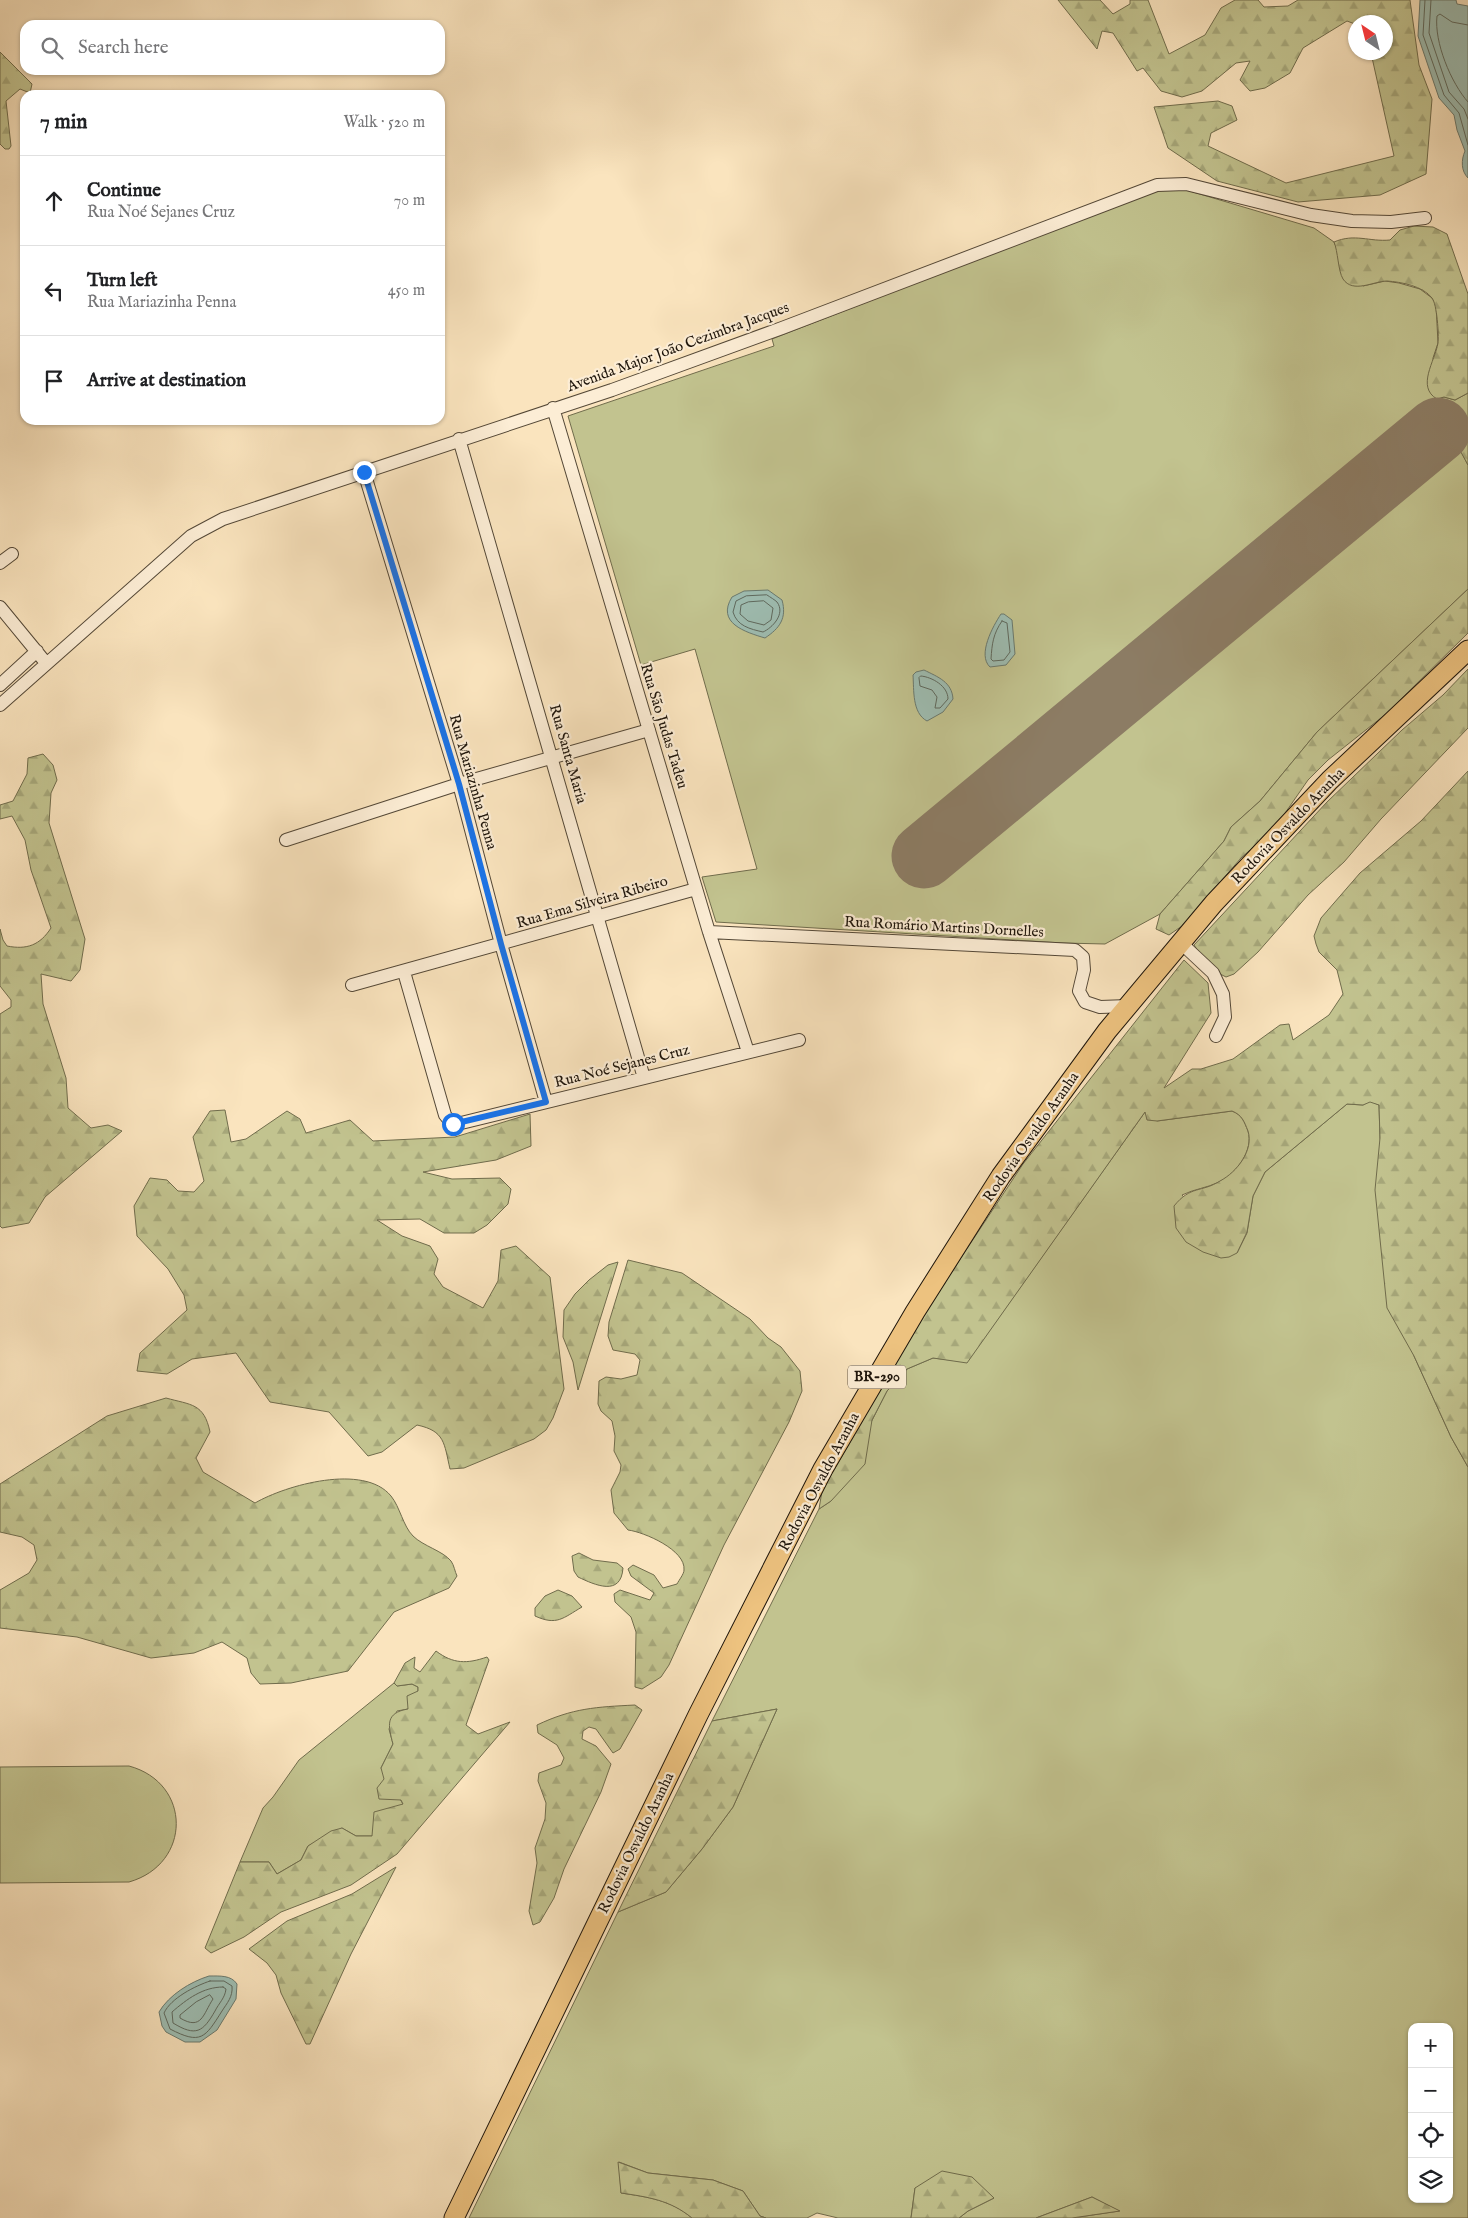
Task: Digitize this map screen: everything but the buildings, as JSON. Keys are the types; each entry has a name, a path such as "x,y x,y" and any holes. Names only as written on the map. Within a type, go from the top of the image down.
{"highway":[{"name":"Rodovia Osvaldo Aranha","path":"454,2218 698,1715 823,1469 915,1312 1001,1176 1087,1057 1214,903 1330,780 1468,650"}],"street":[{"name":"Avenida Major João Cezimbra Jacques","path":"0,704 191,536 223,519 459,439 612,390 782,328 1157,185 1186,184 1311,215 1352,221 1391,222 1425,218"},
{"name":"Rua São Judas Tadeu","path":"553,408 709,932 748,1052"},
{"name":"Rua Santa Maria","path":"459,439 644,1078"},
{"name":"Rua Mariazinha Penna","path":"364,472 459,784 501,944 546,1102"},
{"path":"0,563 12,554"},
{"path":"0,607 46,663"},
{"path":"0,685 37,652"},
{"path":"286,840 459,784 649,730"},
{"name":"Rua Ema Silveira Ribeiro","path":"352,985 696,889"},
{"name":"Rua Romário Martins Dornelles","path":"709,932 1075,950 1083,957 1084,970 1079,991 1085,1002 1100,1007 1128,1006"},
{"path":"1181,943 1213,973 1223,994 1225,1017 1216,1036"},
{"name":"Rua Noé Sejanes Cruz","path":"404,972 445,1115 453,1124 799,1040"}],"green space":[{"path":"1058,0 1100,0 1113,14 1130,4 1130,0 1148,0 1169,54 1205,35 1221,8 1235,0 1258,0 1264,7 1288,6 1298,0 1410,0 1419,65 1432,99 1426,174 1380,195 1298,202 1217,181 1168,148 1154,107 1218,101 1232,106 1237,120 1211,133 1208,146 1286,183 1394,156 1373,60 1393,60 1393,15 1348,15 1348,21 1303,48 1290,73 1265,88 1250,91 1240,80 1250,61 1236,63 1202,91 1182,97 1161,91 1143,68 1137,71 1113,33 1102,31 1097,49"},
{"path":"0,52 20,72 20,75 23,75 32,84 31,90 20,89 6,101 11,146 9,149 5,149 0,144"},
{"path":"1156,189 1183,189 1314,228 1334,242 1363,286 1385,281 1399,283 1420,289 1432,298 1436,305 1438,343 1433,358 1437,399 1444,397 1455,400 1468,393 1468,435 1458,445 1468,465 1468,589 1317,732 1260,801 1231,827 1224,841 1160,914 1105,944 716,922 702,877 757,869 695,649 641,665 568,416 774,346 772,339"},
{"path":"1414,226 1433,227 1447,234 1468,294 1468,393 1455,400 1444,397 1437,399 1428,388 1428,373 1438,343 1438,327 1432,298 1423,290 1399,282 1387,281 1364,286 1352,286 1343,279 1340,271 1334,242 1349,238 1390,240 1400,230"},
{"path":"1468,435 1468,465 1457,445"},
{"path":"1468,589 1468,633 1386,714 1328,760 1308,780 1274,829 1241,858 1182,926 1169,935 1156,929 1160,914 1224,841 1231,827 1260,801 1317,732"},
{"path":"1468,669 1468,728 1381,819 1344,862 1308,895 1258,952 1234,974 1226,977 1216,971 1194,945 1327,802 1402,730 1443,695"},
{"path":"43,754 53,765 57,780 51,793 49,823 85,939 80,970 71,981 41,974 43,1004 66,1078 68,1108 91,1128 108,1125 122,1131 45,1197 29,1223 2,1228 0,1226 0,1014 11,1007 11,1000 0,986 0,929 7,946 27,947 42,939 51,928 31,870 25,840 12,816 0,819 0,805 13,801 27,774 28,758"},
{"path":"1468,771 1468,1467 1451,1437 1414,1356 1387,1308 1375,1190 1380,1138 1379,1105 1370,1102 1363,1105 1347,1104 1265,1172 1253,1196 1247,1232 1237,1253 1221,1258 1203,1252 1186,1242 1176,1228 1174,1206 1180,1199 1191,1192 1213,1185 1226,1177 1243,1160 1249,1146 1248,1131 1244,1121 1238,1114 1232,1111 1157,1121 1147,1120 1145,1112 967,1363 933,1358 907,1369 887,1391 872,1420 865,1464 831,1501 819,1509 822,1491 923,1315 1023,1164 1184,960 1208,983 1211,1013 1164,1088 1192,1069 1201,1069 1233,1059 1280,1025 1289,1024 1293,1040 1329,1015 1343,994 1337,970 1319,952 1316,944 1314,936 1321,918 1360,873 1421,821"},
{"path":"1370,1101 1379,1105 1380,1138 1414,1356 1451,1437 1468,1467 1468,2218 1072,2218 1119,2211 1092,2197 1036,2218 959,2218 968,2211 994,2198 915,2188 911,2218 838,2218 817,2213 807,2218 766,2218 760,2216 743,2191 713,2180 648,2173 619,2162 621,2193 667,2203 692,2218 469,2218 618,1912 666,1892 702,1849 733,1807 777,1709 712,1721 819,1509 831,1501 887,1391 907,1369 933,1358 967,1362 1145,1112 1157,1121 1232,1111 1242,1119 1249,1138 1242,1161 1232,1173 1219,1182 1182,1195 1237,1253 1247,1233 1253,1196 1265,1172 1347,1104 1363,1105"},
{"path":"225,1110 231,1142 246,1139 287,1111 300,1119 306,1133 350,1120 373,1141 455,1137 530,1114 531,1146 496,1160 423,1172 452,1179 500,1178 511,1189 508,1204 487,1225 474,1233 444,1233 420,1219 377,1220 402,1236 430,1246 438,1259 434,1274 443,1287 483,1308 498,1281 501,1250 516,1246 550,1277 564,1389 553,1418 546,1430 534,1439 464,1468 450,1469 442,1440 433,1431 417,1425 382,1452 368,1456 329,1412 270,1402 236,1353 192,1359 167,1374 137,1371 140,1353 187,1310 184,1295 168,1269 137,1236 134,1206 150,1178 167,1180 178,1191 194,1192 204,1181 193,1137 210,1111"},
{"path":"628,1260 682,1273 750,1319 768,1338 781,1347 800,1371 802,1391 789,1422 724,1545 669,1665 661,1677 642,1689 635,1687 636,1632 631,1617 615,1602 614,1594 620,1590 650,1600 654,1593 631,1576 628,1569 633,1565 654,1575 663,1588 677,1584 684,1570 683,1563 671,1549 644,1534 628,1530 614,1513 611,1490 620,1472 621,1465 614,1451 615,1436 612,1421 601,1411 598,1404 599,1381 606,1377 621,1379 637,1375 640,1360 635,1354 613,1350 608,1336 609,1322"},
{"path":"618,1262 578,1390 573,1362 563,1337 564,1310 575,1294 589,1280 608,1265"},
{"path":"166,1398 189,1404 200,1410 204,1415 210,1432 196,1458 203,1472 255,1503 286,1490 324,1480 344,1479 363,1481 379,1486 394,1500 413,1536 447,1557 452,1563 457,1576 449,1588 394,1612 348,1671 291,1683 260,1684 251,1673 247,1658 222,1642 194,1653 151,1658 77,1637 0,1628 0,1590 29,1573 37,1560 34,1545 22,1537 0,1532 0,1484 107,1416"},
{"path":"579,1553 593,1560 617,1563 623,1568 618,1583 612,1586 599,1585 578,1577 574,1571 572,1556"},
{"path":"558,1590 572,1596 582,1607 565,1617 555,1620 535,1616 535,1608 545,1596"},
{"path":"436,1651 460,1662 487,1657 489,1660 466,1725 478,1734 510,1722 397,1854 351,1885 281,1912 244,1937 211,1953 205,1948 240,1862 269,1862 277,1874 301,1860 308,1846 331,1831 342,1828 356,1836 372,1836 374,1812 403,1804 401,1800 379,1799 377,1788 384,1779 381,1768 393,1744 389,1726 390,1721 395,1713 408,1709 407,1696 418,1691 418,1687 412,1684 397,1686 394,1683 405,1663 415,1657 414,1668 420,1672"},
{"path":"394,1683 397,1686 412,1684 418,1687 418,1691 408,1709 397,1711 389,1729 393,1744 381,1768 403,1804 372,1836 356,1836 342,1828 308,1846 301,1860 277,1874 269,1862 240,1862 263,1808 299,1760"},
{"path":"635,1705 642,1710 620,1749 613,1753 596,1729 589,1727 583,1731 582,1739 596,1746 611,1764 601,1792 564,1869 554,1898 540,1922 533,1925 529,1911 537,1863 535,1848 545,1819 546,1803 538,1781 539,1773 561,1765 564,1758 557,1745 538,1733 537,1725 562,1715 585,1709"},
{"path":"777,1709 733,1807 702,1849 666,1892 618,1912 712,1721"},
{"path":"129,1766 150,1775 164,1789 173,1805 176,1824 173,1842 164,1859 150,1873 129,1882 0,1883 0,1767"},
{"path":"396,1867 351,1954 310,2044 306,2044 281,1993 276,1975 267,1963 249,1949 287,1921 352,1894"},
{"path":"618,2162 648,2173 713,2180 743,2191 760,2216 766,2218 692,2218 667,2203 621,2193"},
{"path":"942,2171 972,2177 994,2198 968,2211 959,2218 911,2218 915,2188"},
{"path":"1092,2197 1120,2211 1072,2218 1036,2218"}],"water":[{"path":"1420,0 1456,0 1457,4 1468,6 1468,178 1463,169 1462,162 1465,151 1457,130 1454,115 1439,98 1418,36"},
{"path":"768,590 782,600 784,612 781,622 765,638 749,633 730,620 728,606 732,597 744,591"},
{"path":"1001,614 1012,620 1015,654 1006,665 990,667 986,662 986,648 994,626"},
{"path":"924,670 947,684 953,699 943,712 927,721 916,707 913,675"},
{"path":"209,1976 221,1976 232,1979 237,1984 236,1999 217,2030 200,2042 185,2042 166,2032 162,2026 159,2012 163,2006 181,1990"}],"runway":[{"path":"924,856 1438,430"}],"route":[{"path":"364,472 459,784 501,944 546,1102 453,1124"}]}
